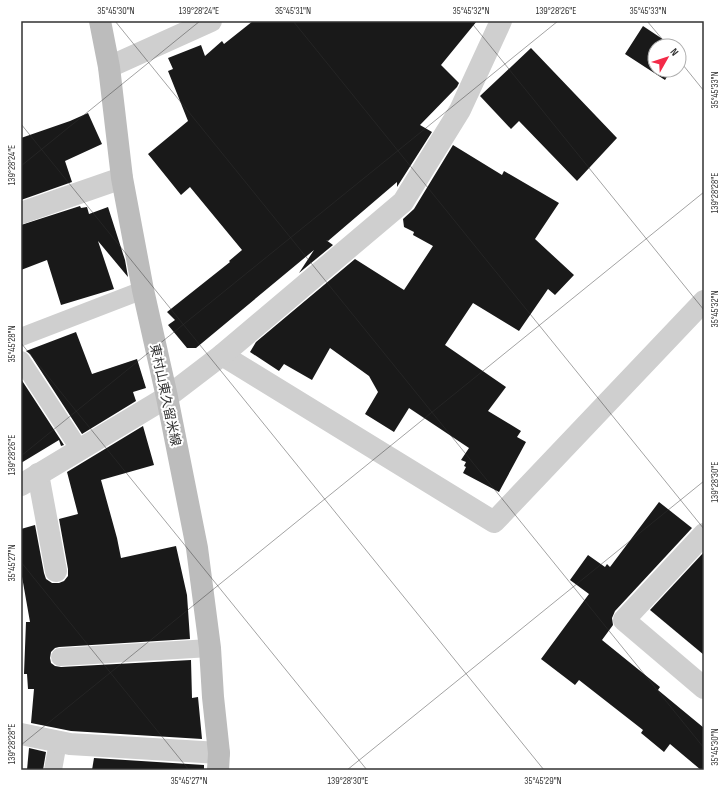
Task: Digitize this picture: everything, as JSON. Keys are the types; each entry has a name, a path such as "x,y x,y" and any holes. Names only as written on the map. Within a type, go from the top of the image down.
{"main road":[{"name":"東村山東久留米線","path":"100,21 109,67 122,178 143,290 197,548 210,648 218,762"}],"street":[{"path":"109,67 211,21"},
{"path":"56,571 26,480 80,450 166,397 222,355 403,202 460,110 501,21"},
{"path":"21,213 122,178"},
{"path":"222,355 494,522 704,301"},
{"path":"704,534 624,620 704,688"},
{"path":"21,734 70,744 218,762"}],"lane":[{"path":"21,337 143,290"},
{"path":"21,360 80,450"},
{"path":"60,657 210,648"},
{"path":"53,770 58,742"}],"building":[{"path":"253,21 477,21 441,65 459,83 457,87 420,125 432,132 397,187 397,182 328,241 326,240 333,245 299,273 314,250 196,348 187,348 168,325 175,320 167,312 230,262 229,261 242,250 190,187 181,195 148,154 188,121 168,71 173,69 168,58 201,45 205,56 222,41 224,44"},
{"path":"643,26 661,38 647,38 647,68 625,54"},
{"path":"531,48 617,138 577,181 519,121 511,129 480,96"},
{"path":"88,113 102,144 65,161 72,182 21,200 21,138 70,121"},
{"path":"453,145 502,175 504,171 559,203 535,239 574,275 555,295 548,289 519,331 473,303 445,345 506,387 488,411 521,431 517,437 526,442 499,492 463,473 466,467 464,466 466,462 461,460 469,448 409,408 394,432 365,414 378,392 369,376 330,348 312,380 284,364 279,371 250,352 256,342 355,259 404,290 433,246 413,235 414,232 404,227 403,219 414,209"},
{"path":"80,206 81,208 87,207 89,214 108,207 125,260 128,277 98,241 114,289 61,305 47,260 21,270 21,225"},
{"path":"76,332 92,374 137,359 146,388 133,392 136,401 82,434 30,354 26,351"},
{"path":"21,379 64,445 61,446 59,440 21,463"},
{"path":"143,426 154,465 101,480 121,558 176,546 187,595 190,639 59,647 55,648 51,652 50,658 51,663 55,666 61,667 191,660 192,698 198,697 202,739 71,731 31,723 34,689 28,689 27,674 24,674 26,622 30,622 21,571 21,529 35,525 46,579 52,583 64,581 68,576 68,569 59,519 78,514 67,472"},
{"path":"659,502 692,528 615,611 612,618 613,625 602,640 660,687 658,690 704,728 704,770 701,770 670,744 664,752 641,733 643,730 579,680 575,685 541,659 589,594 570,580 588,555 605,567 607,564 610,567"},
{"path":"704,552 704,655 650,610"},
{"path":"29,748 46,752 43,770 27,770"},
{"path":"94,758 204,765 204,770 92,770"}]}
